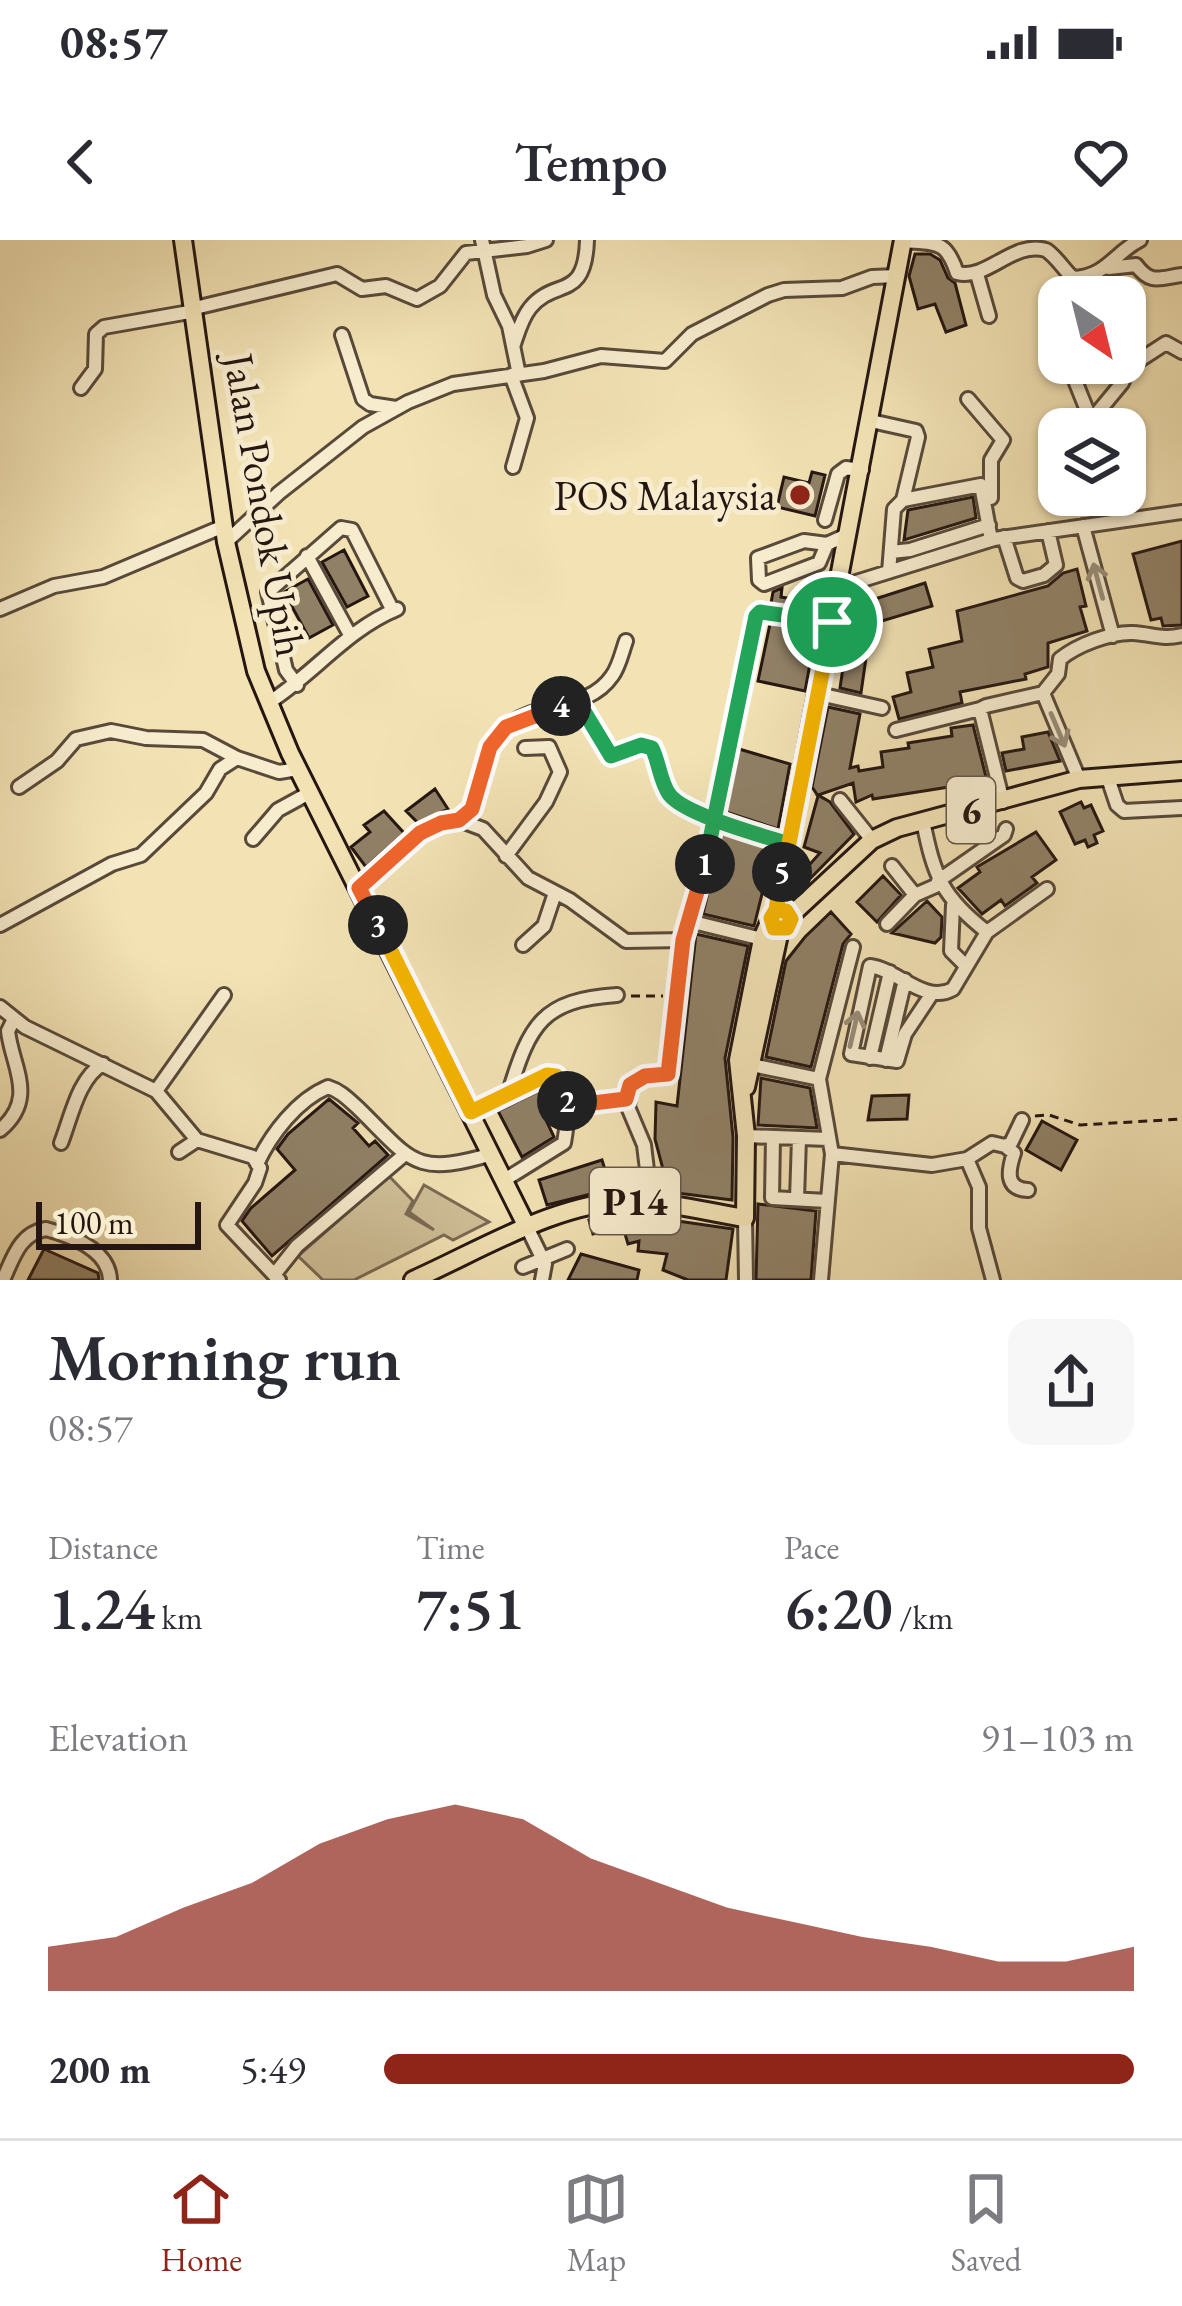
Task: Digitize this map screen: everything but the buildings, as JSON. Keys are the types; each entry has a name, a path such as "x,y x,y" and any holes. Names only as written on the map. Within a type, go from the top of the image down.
{"main road":[{"name":"Jalan Pondok Upih","path":"183,240 225,534 246,634 268,704 527,1227"},
{"name":"6","path":"744,1096 779,919 786,843 840,587 903,240"},
{"name":"6","path":"745,1217 746,1136 738,1060 762,939 779,919 872,840 923,821 1079,778 1182,771"},
{"name":"P14","path":"413,1280 449,1273 527,1227 616,1202 745,1217"}],"street":[{"path":"81,388 95,369 96,334 104,327 195,310 337,274 362,289 386,286 424,297 440,286 466,254 483,245 527,246 546,240"},
{"path":"513,347 534,304 579,276 587,240"},
{"path":"903,240 944,244 959,275 977,274 997,257 1033,246 1051,254 1071,276"},
{"path":"1109,268 1124,244 1140,240"},
{"path":"483,245 494,295 506,319 527,418 513,467"},
{"path":"1091,276 1136,265 1152,279 1182,274"},
{"path":"977,274 989,316"},
{"path":"0,609 54,586 103,577 225,534 363,427 453,384 610,355 665,361 692,334 768,295 842,288 872,277 896,276"},
{"path":"342,334 363,399 396,408"},
{"path":"1146,354 1166,343 1182,352"},
{"path":"968,399 1004,440 991,460 993,528"},
{"path":"871,421 916,431 903,500"},
{"path":"825,520 838,474 846,468 862,470"},
{"path":"890,572 894,509 903,500 978,484 984,488 993,528 1017,578 1023,581 1044,575 1056,565 1048,531"},
{"path":"891,552 993,528 1048,531 1182,512"},
{"path":"1083,526 1113,636"},
{"path":"268,704 297,685 350,635 395,610 352,530 340,528 271,587 268,598 286,670 297,685"},
{"path":"840,587 890,572 993,528"},
{"path":"827,544 819,563 764,584 759,580 758,558 804,541 827,544 849,534"},
{"path":"308,556 350,635"},
{"path":"651,1203 644,1145 626,1099 630,1085 645,1076 668,1074 683,940 700,889 756,616 760,612 832,622"},
{"path":"896,730 1043,693 1058,674 1065,654 1113,636 1135,633 1163,639 1182,635"},
{"path":"459,820 472,809 490,747 506,727 538,712 579,703 611,679 626,641"},
{"path":"1043,693 1079,778"},
{"path":"819,694 882,708"},
{"path":"980,709 1003,802"},
{"path":"19,787 76,740 94,733 196,739 279,772 298,769"},
{"path":"506,856 547,802 560,772 549,747 526,748"},
{"path":"0,925 112,864 141,855 206,793 220,769 237,758"},
{"path":"1107,775 1117,805 1124,811 1182,808"},
{"path":"253,839 278,810 310,792"},
{"path":"840,800 872,840"},
{"path":"713,819 786,843"},
{"path":"359,888 420,833 459,820 483,829 528,878 626,941 683,940"},
{"path":"923,821 939,882 952,904 987,932"},
{"path":"887,924 915,895 1006,829"},
{"path":"892,866 915,895"},
{"path":"931,994 905,1034 898,1059 852,1055 849,1050 868,969 874,964 931,994 952,989 987,932 1047,889"},
{"path":"523,945 544,926 555,892"},
{"path":"952,904 951,953 966,966"},
{"path":"689,920 762,939"},
{"path":"954,934 975,950"},
{"path":"821,1280 830,1147 820,1079 853,947"},
{"path":"870,1058 890,972"},
{"path":"886,1060 904,980"},
{"path":"156,1090 224,995"},
{"path":"508,1092 527,1041 543,1020 567,1000 617,995"},
{"path":"0,1007 14,1019 156,1090 196,1139 254,1157 260,1168 255,1183 227,1226 276,1278 297,1246 404,1155"},
{"path":"0,1130 15,1114 19,1099 21,1073 8,1031 14,1019"},
{"path":"61,1143 84,1084 103,1064"},
{"path":"752,1065 820,1079"},
{"path":"471,1112 547,1075 556,1076 568,1106 564,1143 506,1179"},
{"path":"257,1164 273,1134 328,1087 343,1094 404,1155 427,1166 458,1164 492,1154"},
{"path":"1005,1146 1022,1120"},
{"path":"746,1136 799,1138 932,1166 967,1159 992,1143 1014,1153 1008,1171 1011,1182 1018,1190 1028,1190"},
{"path":"773,1138 772,1198 827,1201"},
{"path":"796,1199 799,1138"},
{"path":"179,1152 196,1139"},
{"path":"967,1159 979,1187 979,1228 993,1280"},
{"path":"745,1217 746,1280"},
{"path":"527,1227 547,1270 542,1280"},
{"path":"3,1280 28,1234 46,1229 98,1252 109,1266 110,1280"},
{"path":"523,1268 567,1249"}],"path":[{"path":"579,703 611,756 648,745 655,752 670,796 713,819"},
{"path":"617,995 675,997"},
{"path":"568,1106 626,1099"},
{"path":"1022,1120 1049,1115 1080,1125 1182,1119"}],"shaded area":[{"path":"389,1176 413,1201 406,1214 434,1230 409,1212 424,1185 489,1222 453,1240 444,1235 354,1280 323,1280 298,1256"}],"place":[{"name":"POS Malaysia","path":"800,495"}],"route":[{"path":"832,622 760,612 756,616 713,819 700,889 683,940 668,1074 645,1076 630,1085 626,1099 568,1106 562,1084 556,1076 547,1075 471,1112 359,888 420,833 459,820 472,809 490,747 506,727 538,712 579,703 611,756 641,745 652,748 666,790 676,801 713,819 786,843 776,910 790,916 787,928 774,928 770,922 776,910 832,622"}]}
